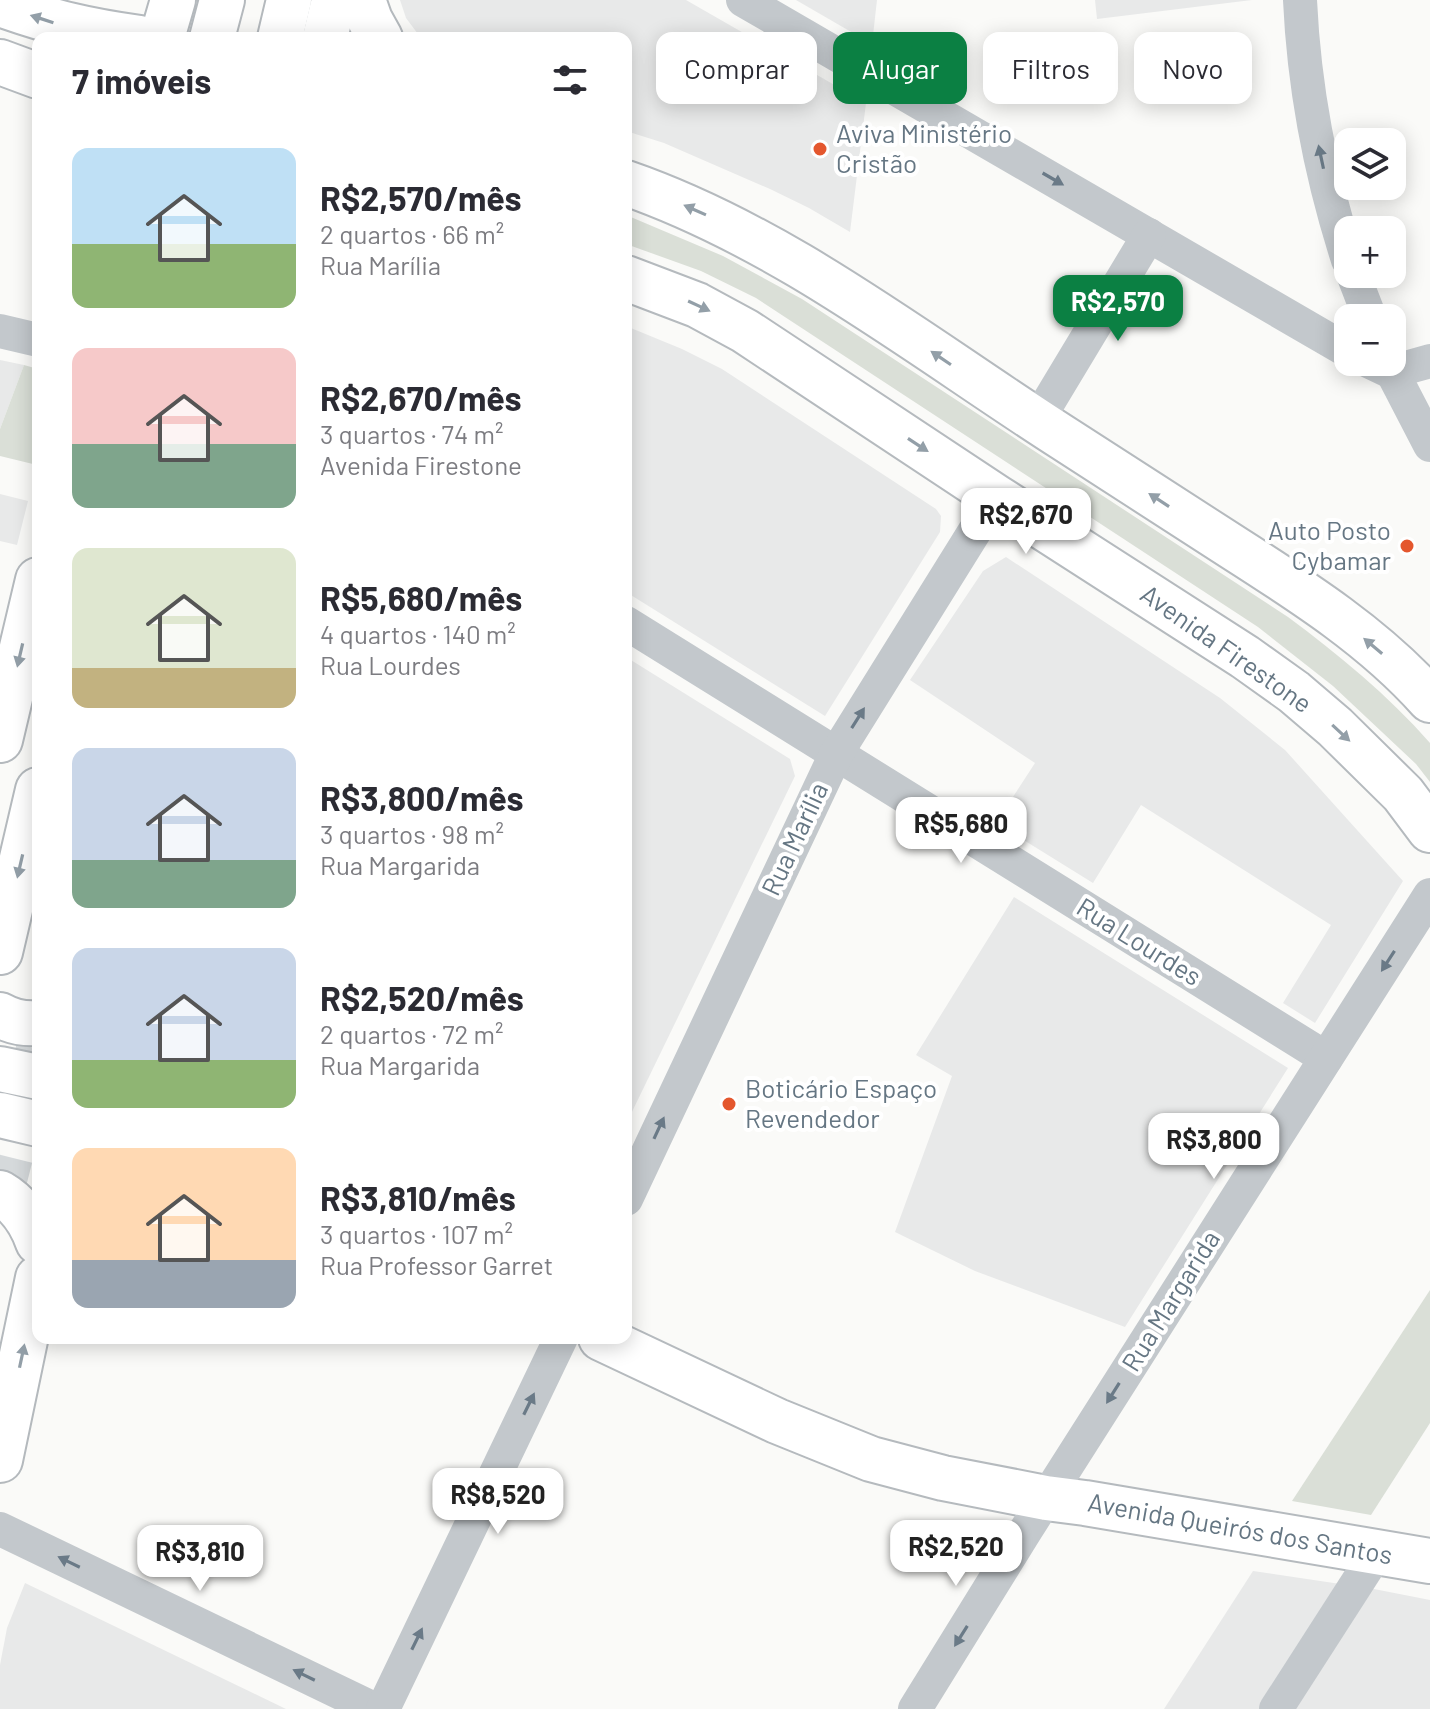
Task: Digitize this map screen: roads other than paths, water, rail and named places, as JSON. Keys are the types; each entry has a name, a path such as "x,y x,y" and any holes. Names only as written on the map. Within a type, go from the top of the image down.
{"main road":[{"path":"164,32 173,0"},
{"path":"214,32 222,0"},
{"path":"281,32 289,0"},
{"path":"326,32 334,0"},
{"path":"363,0 377,32"},
{"path":"0,4 59,24 96,32"},
{"path":"0,62 32,74"},
{"path":"632,185 700,212 825,281 1294,587 1358,633 1430,700"},
{"name":"Avenida Firestone","path":"632,280 697,305 745,331 1245,657 1294,692 1335,727 1403,794 1430,830"},
{"path":"0,740 32,605"},
{"path":"0,952 32,816"},
{"path":"0,1015 32,1024"},
{"path":"0,1069 32,1076"},
{"path":"0,1115 32,1123"},
{"path":"0,1193 24,1214 32,1230"},
{"path":"0,1460 32,1307"},
{"name":"Avenida Queirós dos Santos","path":"614,1344 777,1421 871,1459 943,1478 1046,1498 1430,1561"}],"street":[{"path":"743,0 1334,343"},
{"path":"1300,0 1315,132 1335,216"},
{"path":"1037,421 1149,235"},
{"path":"0,331 32,339"},
{"path":"1406,363 1430,361"},
{"path":"1389,376 1430,445"},
{"name":"Rua Marília","path":"632,1186 836,754 996,497"},
{"name":"Rua Lourdes","path":"632,627 1326,1058"},
{"name":"Rua Margarida","path":"915,1709 1430,895"},
{"path":"383,1709 558,1344"},
{"path":"0,1529 374,1709"},
{"path":"1276,1709 1377,1552"}],"tunnel":[{"path":"0,1200 32,1073"}],"place":[{"name":"Aviva Ministério Cristão","path":"820,149"},
{"name":"Auto Posto Cybamar","path":"1407,546"},
{"name":"Boticário Espaço Revendedor","path":"729,1104"}]}
